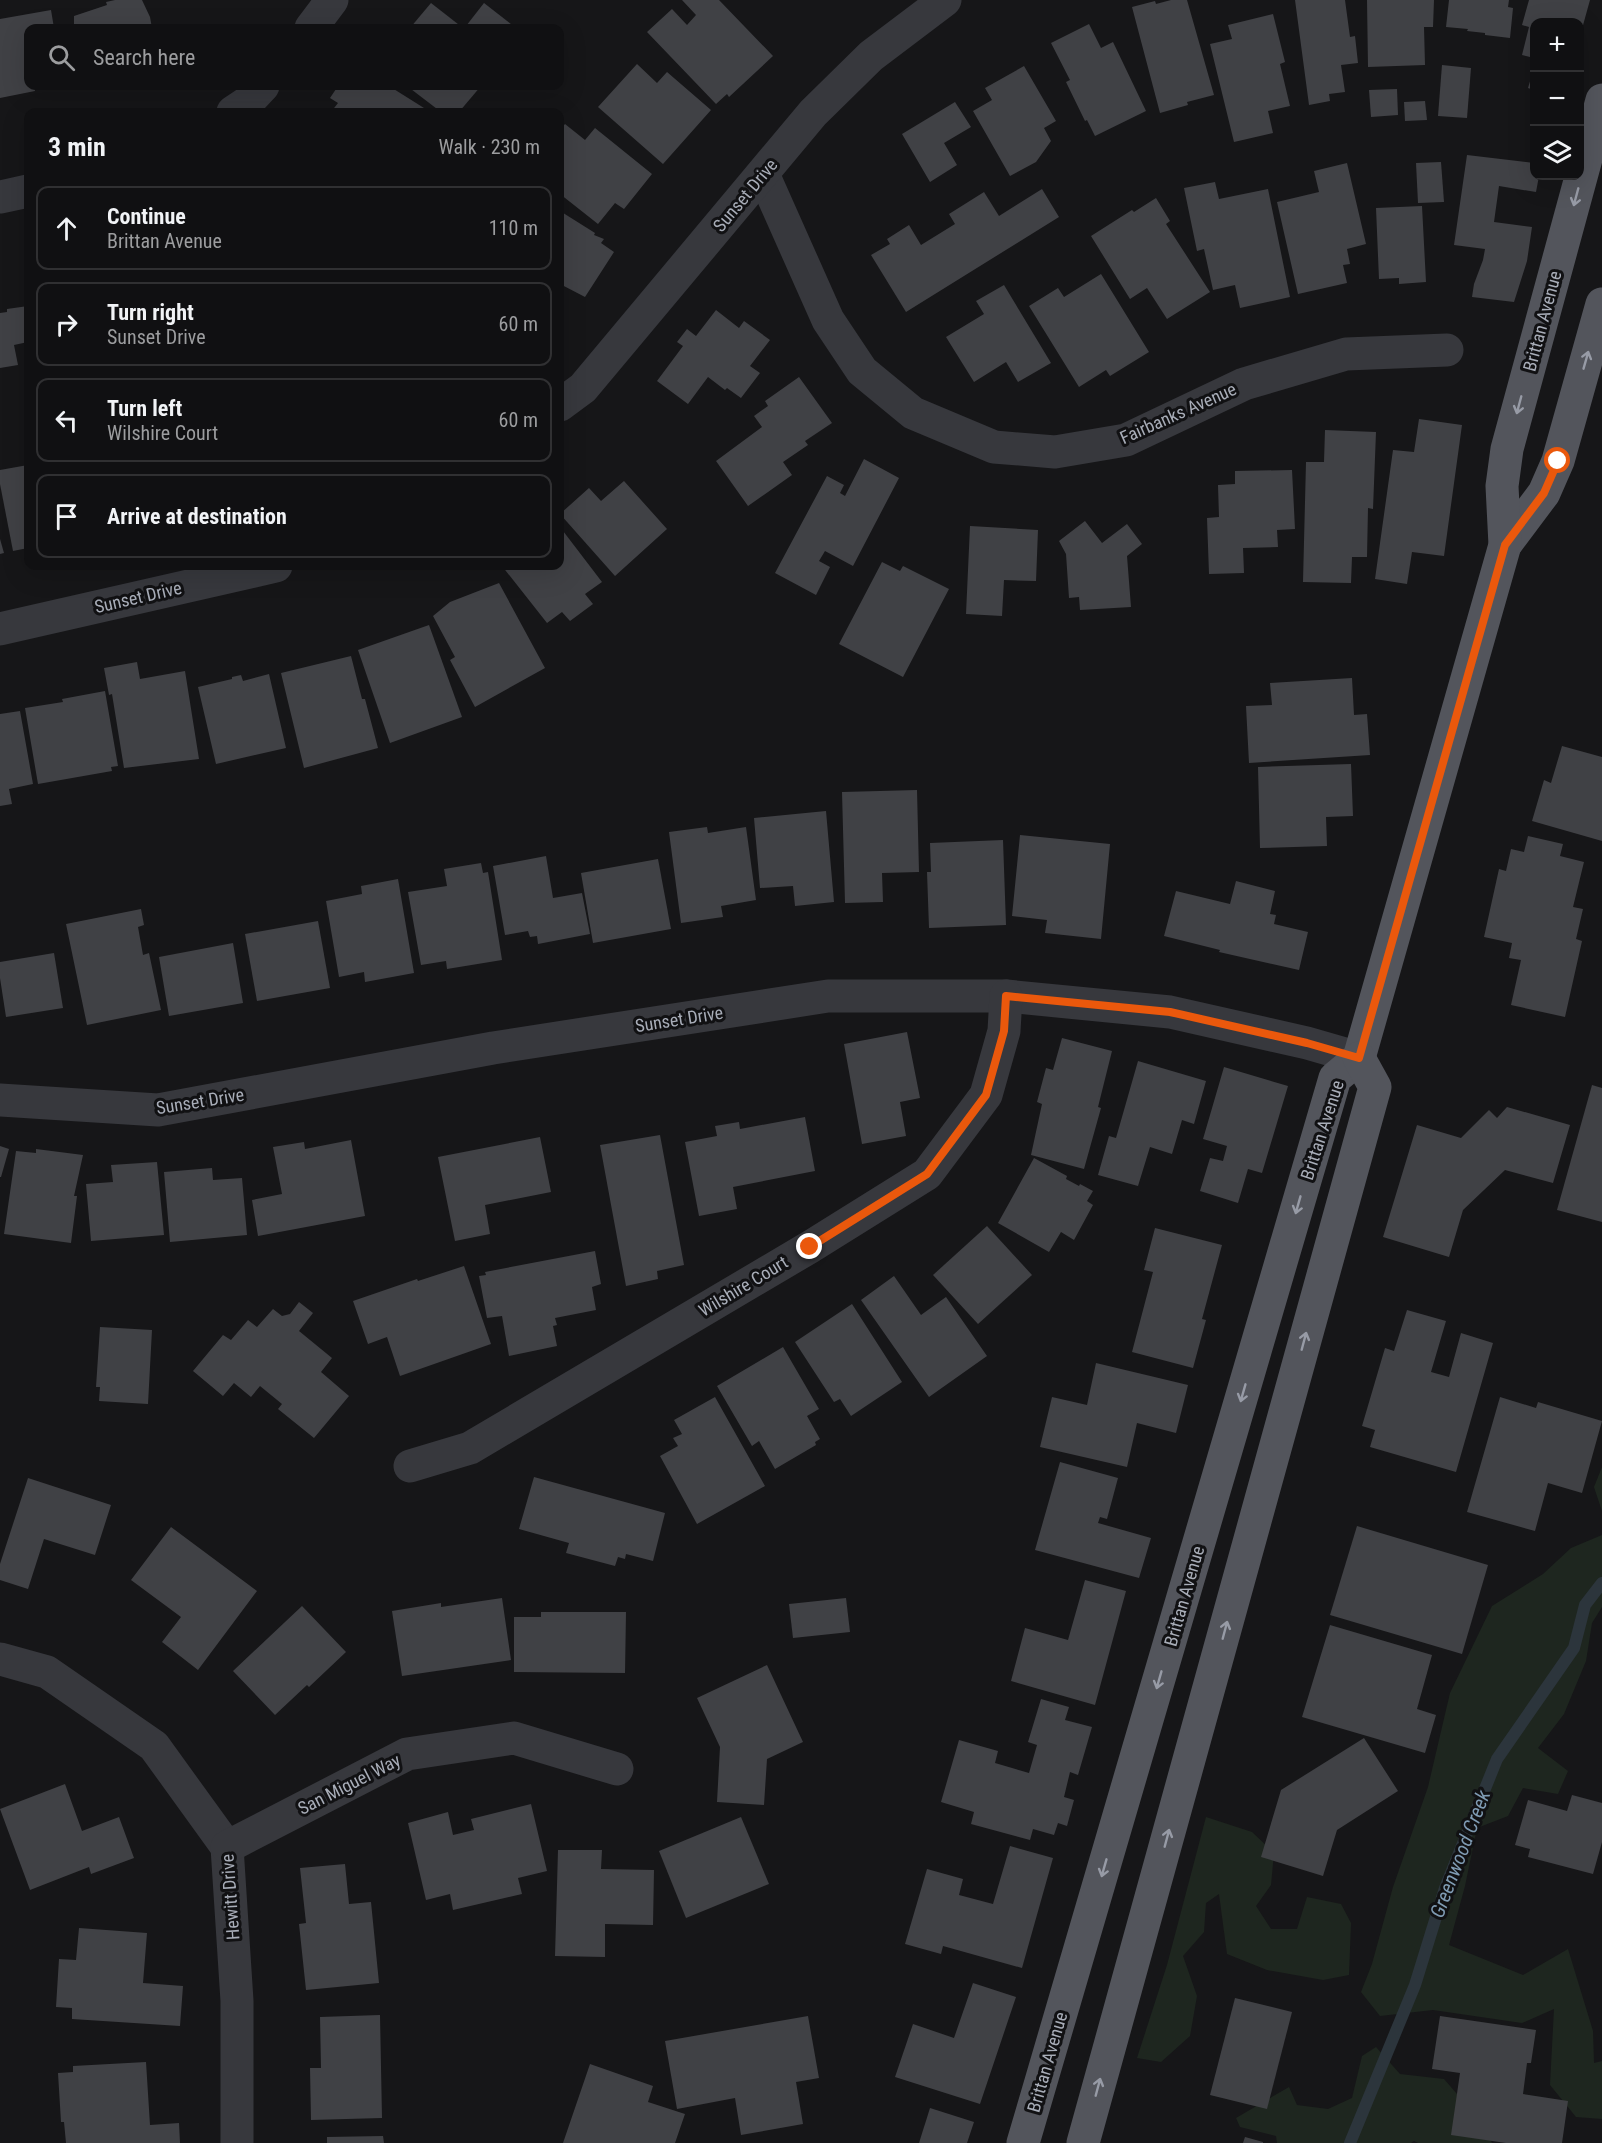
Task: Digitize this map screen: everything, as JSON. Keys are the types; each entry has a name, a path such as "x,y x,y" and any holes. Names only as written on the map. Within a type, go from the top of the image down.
{"main road":[{"name":"Brittan Avenue","path":"1023,2143 1335,1078 1359,1058 1505,545 1502,486 1507,448 1602,100"},
{"name":"Brittan Avenue","path":"1505,545 1544,493 1558,461 1602,304"},
{"name":"Brittan Avenue","path":"1083,2143 1375,1086 1359,1058"}],"street":[{"path":"314,24 333,0"},
{"name":"Sunset Drive","path":"564,402 582,388 813,113 871,56 945,0"},
{"path":"239,108 259,90"},
{"name":"Fairbanks Avenue","path":"763,174 828,320 862,371 913,413 993,447 1055,452 1126,440 1244,384 1346,354 1447,350"},
{"path":"0,197 24,192"},
{"name":"Sunset Drive","path":"0,629 258,570"},
{"name":"Sunset Drive","path":"0,1100 158,1110 493,1048 828,996 1006,996 1170,1012 1307,1043 1359,1058"},
{"name":"Wilshire Court","path":"410,1466 470,1448 810,1247 927,1174 986,1095 1004,1031 1006,996"},
{"name":"Hewitt Drive","path":"0,1659 47,1672 154,1746 227,1847 237,2001 237,2143"},
{"name":"San Miguel Way","path":"227,1847 407,1754 514,1738 617,1769"}],"shaded area":[{"path":"1602,1467 1602,1511 1594,1487"},
{"path":"1602,1535 1602,1607 1592,1623 1586,1661 1564,1714 1538,1748 1568,1771 1558,1794 1523,1788 1508,1816 1477,1828 1465,1886 1449,1945 1523,1975 1568,1949 1593,2031 1594,2063 1602,2061 1602,2119 1576,2117 1550,2085 1554,2009 1522,2023 1433,2010 1380,2016 1361,1992 1372,1964 1393,1887 1428,1787 1450,1693 1492,1606 1543,1574 1571,1548"},
{"path":"1206,1817 1252,1832 1274,1853 1271,1885 1256,1906 1271,1929 1297,1929 1307,1897 1341,1904 1351,1923 1349,1975 1323,1980 1267,1970 1227,1954 1219,1894 1206,1903 1204,1932 1183,1956 1197,1996 1190,2036 1161,2062 1137,2058 1167,1965"},
{"path":"1376,2047 1400,2074 1444,2079 1483,2124 1492,2143 1418,2143 1414,2141 1411,2143 1277,2143 1276,2136 1240,2127 1236,2118 1289,2087 1297,2105 1328,2109 1352,2098 1362,2056"}],"building":[{"path":"142,0 151,24 74,24 74,16 107,5 106,2"},
{"path":"682,0 719,0 773,56 729,97 727,94 716,104 647,32 672,9 687,25 696,15"},
{"path":"1171,0 1187,0 1214,95 1187,102 1188,105 1160,113 1132,7 1155,1 1156,4"},
{"path":"1295,0 1345,0 1350,37 1355,36 1358,63 1341,65 1345,92 1329,94 1330,101 1309,105"},
{"path":"1367,0 1434,0 1433,27 1424,27 1425,65 1368,67"},
{"path":"1449,0 1509,0 1508,7 1513,8 1510,38 1446,27"},
{"path":"1529,0 1590,0 1584,22 1584,18 1530,18 1530,57 1522,55 1529,27 1522,25"},
{"path":"431,3 458,24 413,24"},
{"path":"484,3 511,24 468,24"},
{"path":"51,10 53,24 24,24 24,90 35,91 0,98 0,19"},
{"path":"1273,14 1285,62 1280,64 1290,106 1268,111 1273,133 1234,142 1210,44 1232,39 1228,25"},
{"path":"1089,24 1101,48 1113,42 1146,111 1095,136 1066,82 1070,80 1051,43"},
{"path":"637,64 657,83 667,72 711,110 663,164 598,107"},
{"path":"1442,65 1471,68 1467,118 1438,116"},
{"path":"1024,66 1056,121 1044,128 1051,141 1036,162 1010,176 973,111 992,100 985,88"},
{"path":"1397,89 1398,115 1371,117 1369,90"},
{"path":"335,90 395,90 424,108 334,108 338,103 330,98"},
{"path":"412,90 478,90 462,108 436,108"},
{"path":"1425,101 1427,120 1405,121 1404,102"},
{"path":"955,102 971,127 944,143 957,165 930,182 902,134"},
{"path":"564,125 585,140 595,128 652,174 624,209 615,203 598,224 564,197"},
{"path":"1467,155 1530,163 1530,180 1538,180 1536,192 1499,186 1494,222 1532,227 1527,261 1514,302 1472,297 1485,249 1454,245"},
{"path":"1441,162 1444,202 1418,203 1416,163"},
{"path":"1347,163 1366,244 1347,249 1350,264 1343,265 1347,283 1298,294 1277,202 1319,192 1314,171"},
{"path":"1215,182 1219,199 1268,189 1290,297 1240,308 1235,285 1213,290 1204,249 1197,251 1184,188"},
{"path":"1042,189 1059,217 906,312 871,255 890,244 887,239 909,225 921,245 955,224 949,214 984,192 999,216"},
{"path":"1156,198 1170,221 1166,224 1210,292 1167,319 1147,288 1130,299 1091,236"},
{"path":"1422,206 1426,282 1399,284 1399,278 1379,279 1376,208"},
{"path":"564,214 595,233 594,235 604,239 601,243 614,252 585,297 564,286"},
{"path":"1101,274 1149,352 1110,376 1106,370 1079,387 1029,306 1058,288 1064,297"},
{"path":"1004,285 1051,363 1018,382 1006,362 974,382 946,337 984,314 976,301"},
{"path":"24,307 24,343 14,345 18,365 0,368 0,313 7,312 7,309"},
{"path":"716,310 739,328 744,321 770,340 750,366 760,373 741,398 727,388 725,390 708,377 688,404 657,381 683,346 677,342 687,329 696,336"},
{"path":"799,377 832,423 805,441 808,445 783,462 792,475 748,506 716,461 762,427 754,416 768,406 765,401"},
{"path":"1419,419 1462,425 1444,556 1412,552 1407,584 1375,579 1393,450 1414,452"},
{"path":"1325,430 1376,432 1373,509 1368,508 1367,557 1352,557 1351,583 1303,582 1306,462 1324,462"},
{"path":"864,459 899,478 853,566 825,551 819,561 830,567 816,595 775,573 827,476 844,485 840,493 845,496"},
{"path":"24,466 24,549 13,551 0,484 0,470"},
{"path":"1292,470 1295,529 1277,530 1278,547 1243,548 1244,573 1209,574 1207,518 1219,517 1218,485 1235,484 1235,471"},
{"path":"624,481 667,529 615,576 564,519 564,510 589,488 601,501"},
{"path":"1085,521 1102,543 1127,524 1142,544 1127,556 1131,607 1080,610 1079,597 1069,598 1066,554 1059,541"},
{"path":"970,526 1038,530 1036,581 1004,580 1002,616 966,614"},
{"path":"564,532 602,582 585,594 593,604 570,621 562,612 547,623 505,570 564,570"},
{"path":"0,539 4,553 0,554"},
{"path":"882,562 900,571 903,566 949,589 903,677 839,644"},
{"path":"499,583 545,668 475,707 450,660 455,657 433,616 450,602"},
{"path":"429,625 462,717 390,743 358,650"},
{"path":"351,656 378,748 304,768 281,673"},
{"path":"137,662 140,679 185,671 199,759 124,768 112,694 109,695 104,668"},
{"path":"269,674 286,748 216,764 198,687 241,675 243,681"},
{"path":"1352,678 1354,715 1367,714 1370,755 1249,763 1246,706 1272,705 1270,683"},
{"path":"105,691 118,766 111,767 112,771 38,784 25,708 63,702 62,699"},
{"path":"20,711 33,784 9,789 12,804 0,806 0,714"},
{"path":"1562,746 1602,757 1602,841 1532,821 1544,780 1551,783"},
{"path":"1351,764 1353,816 1326,817 1327,846 1260,848 1258,767"},
{"path":"917,790 919,872 882,873 883,902 845,903 842,792"},
{"path":"826,811 834,902 795,906 793,886 760,888 754,818"},
{"path":"707,827 708,833 746,827 756,900 721,906 723,917 681,923 669,832"},
{"path":"1020,835 1110,844 1101,939 1045,933 1047,920 1012,916"},
{"path":"1528,836 1563,844 1560,856 1584,862 1573,907 1583,909 1576,939 1582,941 1565,1017 1511,1005 1521,960 1509,958 1512,943 1484,937 1499,869 1506,871 1511,849 1524,852"},
{"path":"1003,840 1006,925 929,928 927,872 931,872 930,843"},
{"path":"546,856 553,898 582,893 590,934 538,944 537,936 530,937 528,931 505,935 493,866"},
{"path":"658,859 671,929 593,943 581,873"},
{"path":"481,863 483,873 488,872 502,960 447,969 446,961 421,965 408,892 447,886 444,869"},
{"path":"398,879 414,973 365,982 364,972 339,977 326,901 362,894 361,886"},
{"path":"1236,881 1275,891 1270,914 1276,915 1274,924 1308,932 1299,970 1219,952 1220,950 1164,936 1176,891 1230,904"},
{"path":"141,909 144,925 138,927 143,955 149,953 161,1010 87,1025 66,924"},
{"path":"318,921 330,988 257,1001 245,934"},
{"path":"233,943 243,1003 169,1016 159,957"},
{"path":"54,953 63,1008 6,1017 0,962"},
{"path":"907,1032 920,1098 900,1102 906,1136 862,1144 844,1044"},
{"path":"1062,1038 1112,1051 1098,1107 1101,1108 1084,1169 1031,1155 1042,1104 1037,1102 1046,1068 1053,1070"},
{"path":"1138,1061 1206,1081 1194,1124 1182,1120 1172,1154 1150,1147 1138,1186 1098,1175 1109,1136 1116,1138"},
{"path":"1224,1067 1288,1086 1262,1173 1248,1169 1238,1203 1200,1191 1210,1158 1223,1161 1227,1146 1203,1139"},
{"path":"1592,1085 1602,1088 1602,1222 1557,1210"},
{"path":"1507,1107 1570,1125 1553,1183 1505,1170 1463,1210 1449,1257 1383,1237 1417,1125 1461,1138 1489,1110 1497,1118"},
{"path":"805,1117 815,1171 733,1187 737,1209 699,1216 685,1142 717,1136 715,1126 739,1122 740,1129"},
{"path":"660,1135 684,1265 657,1271 658,1279 626,1286 600,1145"},
{"path":"540,1137 551,1192 485,1205 490,1234 455,1241 438,1157"},
{"path":"351,1140 365,1216 258,1236 252,1200 282,1194 273,1147 304,1142 305,1149"},
{"path":"0,1146 9,1149 1,1177 0,1177"},
{"path":"36,1149 83,1155 74,1196 77,1196 71,1243 4,1234 16,1151 36,1153"},
{"path":"1034,1158 1067,1176 1066,1179 1093,1191 1087,1201 1093,1205 1074,1240 1061,1232 1049,1252 998,1223"},
{"path":"157,1162 164,1235 91,1241 86,1184 113,1182 111,1165"},
{"path":"212,1168 213,1180 242,1178 247,1235 170,1242 164,1172"},
{"path":"987,1226 1032,1275 978,1324 933,1275"},
{"path":"1155,1228 1222,1245 1202,1319 1206,1320 1193,1368 1132,1352 1153,1272 1144,1270"},
{"path":"595,1251 601,1284 592,1287 596,1310 555,1318 557,1325 553,1326 557,1346 509,1356 502,1316 487,1318 479,1276 486,1275 485,1272"},
{"path":"464,1266 491,1344 400,1376 387,1337 368,1344 353,1301"},
{"path":"894,1276 921,1315 946,1297 987,1356 929,1397 861,1300"},
{"path":"299,1302 313,1313 299,1331 332,1358 321,1372 349,1396 314,1438 278,1409 282,1404 260,1386 251,1397 234,1383 223,1396 193,1371 223,1335 231,1340 248,1320 257,1327 273,1309 282,1316 290,1314"},
{"path":"852,1304 902,1382 851,1416 840,1399 834,1402 795,1342"},
{"path":"1407,1310 1446,1321 1431,1372 1449,1377 1461,1333 1493,1343 1456,1472 1370,1447 1375,1430 1362,1426 1385,1348 1394,1351"},
{"path":"100,1327 152,1330 148,1404 99,1401 100,1387 96,1387"},
{"path":"783,1347 819,1409 807,1416 820,1439 815,1442 816,1445 775,1469 759,1441 752,1446 717,1386"},
{"path":"1096,1363 1188,1385 1176,1433 1137,1423 1127,1467 1040,1447 1052,1397 1087,1405"},
{"path":"715,1397 765,1486 697,1524 660,1456 678,1446 673,1438 682,1434 674,1420"},
{"path":"1500,1397 1536,1408 1538,1402 1602,1421 1582,1493 1548,1483 1535,1531 1467,1512"},
{"path":"1060,1462 1118,1478 1107,1519 1100,1517 1098,1523 1151,1538 1139,1578 1035,1550"},
{"path":"534,1477 665,1513 653,1561 626,1554 625,1559 618,1557 615,1566 566,1553 569,1543 519,1529"},
{"path":"28,1478 111,1505 95,1555 44,1539 28,1589 0,1580 0,1564"},
{"path":"1357,1526 1488,1565 1462,1654 1330,1615"},
{"path":"171,1527 257,1591 198,1670 162,1642 181,1617 131,1580"},
{"path":"1085,1580 1126,1591 1095,1705 1011,1681 1025,1628 1068,1640"},
{"path":"502,1598 511,1660 402,1676 392,1611 441,1603 441,1607"},
{"path":"846,1598 850,1632 793,1638 789,1604"},
{"path":"302,1606 346,1652 275,1715 233,1671"},
{"path":"541,1612 626,1612 625,1673 514,1672 514,1617 541,1617"},
{"path":"1330,1625 1432,1655 1417,1709 1436,1715 1425,1753 1302,1717"},
{"path":"767,1665 803,1742 767,1759 764,1805 717,1802 720,1747 697,1698"},
{"path":"1041,1699 1069,1707 1065,1720 1092,1727 1078,1775 1070,1772 1064,1797 1074,1800 1067,1826 1058,1823 1054,1835 1033,1829 1030,1840 971,1824 974,1812 941,1802 959,1740 998,1751 995,1763 1029,1773 1037,1745 1028,1742"},
{"path":"1364,1738 1398,1791 1337,1830 1323,1876 1261,1857 1281,1790"},
{"path":"65,1784 82,1831 119,1817 134,1858 91,1874 89,1867 30,1890 0,1809"},
{"path":"1572,1795 1602,1803 1602,1842 1593,1874 1528,1857 1530,1849 1515,1845 1528,1800 1567,1811"},
{"path":"531,1804 547,1871 518,1878 522,1894 453,1910 450,1894 426,1900 408,1823 448,1812 453,1835 474,1830 471,1819"},
{"path":"741,1817 769,1884 686,1918 659,1851"},
{"path":"1010,1846 1053,1858 1022,1968 943,1946 941,1954 905,1944 927,1869 963,1879 959,1895 993,1904"},
{"path":"558,1850 602,1850 601,1869 654,1870 653,1925 605,1924 605,1957 555,1956"},
{"path":"345,1864 349,1904 371,1902 379,1983 306,1990 299,1924 306,1923 300,1868"},
{"path":"79,1928 147,1933 143,1983 183,1986 180,2026 72,2019 72,2008 56,2007 59,1959 76,1960"},
{"path":"973,1983 1016,1997 980,2104 895,2077 913,2024 954,2038"},
{"path":"1235,1998 1292,2012 1267,2109 1210,2095"},
{"path":"380,2015 382,2118 311,2120 310,2068 321,2068 320,2017"},
{"path":"808,2016 819,2078 796,2082 803,2124 741,2135 735,2098 677,2109 665,2041"},
{"path":"1440,2016 1536,2030 1531,2063 1527,2063 1523,2094 1568,2101 1562,2143 1506,2143 1451,2135 1460,2073 1432,2069"},
{"path":"146,2062 150,2125 179,2123 180,2143 66,2143 64,2122 61,2122 58,2073 73,2072 73,2066"},
{"path":"590,2064 653,2086 648,2102 685,2114 675,2143 563,2143"},
{"path":"930,2108 974,2122 967,2143 919,2143"},
{"path":"383,2136 384,2143 327,2143 327,2137"},
{"path":"1245,2137 1263,2142 1263,2143 1243,2143"}],"waterway":[{"name":"Greenwood Creek","path":"1350,2143 1415,1985 1445,1888 1497,1759 1574,1648 1585,1605 1602,1583"}],"route":[{"path":"810,1247 927,1174 986,1095 1004,1031 1006,996 1170,1012 1307,1043 1359,1058 1505,545 1544,493 1558,461"}]}
